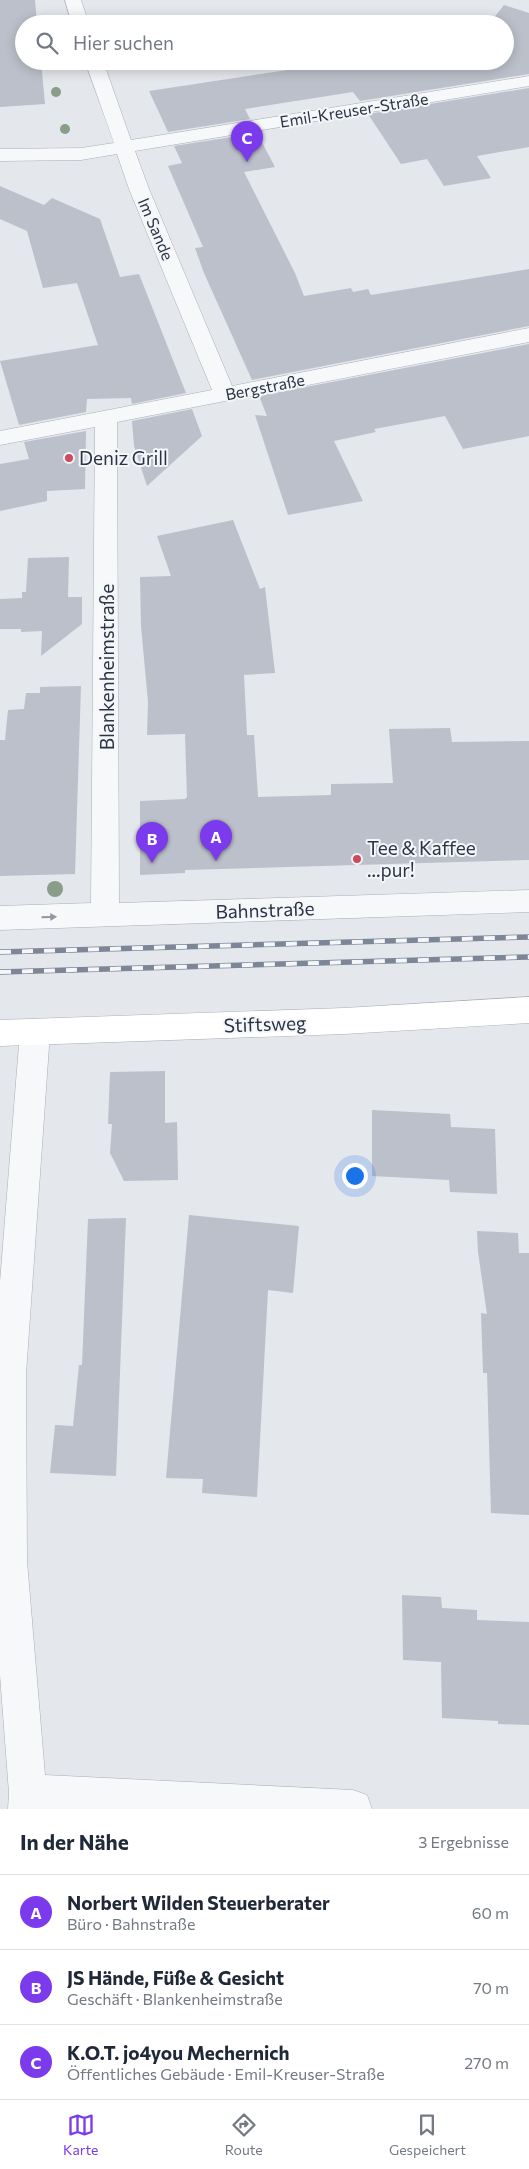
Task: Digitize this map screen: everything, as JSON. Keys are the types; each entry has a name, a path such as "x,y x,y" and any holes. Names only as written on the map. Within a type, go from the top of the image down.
{"street":[{"path":"73,0 78,15"},
{"name":"Im Sande","path":"97,70 143,198 225,395"},
{"name":"Emil-Kreuser-Straße","path":"0,154 81,154 529,81"},
{"name":"Bergstraße","path":"0,438 529,335"},
{"name":"Blankenheimstraße","path":"105,916 106,418"},
{"name":"Bahnstraße","path":"0,918 105,916 529,900"},
{"name":"Stiftsweg","path":"0,1033 344,1021 529,1010"},
{"path":"35,1032 9,1374 9,1562 27,1801 354,1809"}],"building":[{"path":"0,0 35,0 36,15 15,15 15,70 42,70 45,104 0,107"},
{"path":"504,5 529,13 529,74 360,101 353,92 245,109 250,119 168,132 149,91 288,70 514,70 514,15 496,15"},
{"path":"529,88 529,147 477,156 491,178 444,186 427,159 401,164 368,114"},
{"path":"257,133 275,167 244,172 295,273 304,296 351,288 353,292 368,289 371,295 529,269 529,326 252,380 204,273 195,248 203,247 168,166 182,163 174,146"},
{"path":"0,186 44,205 52,198 100,219 120,277 139,274 186,393 132,404 131,398 87,399 86,412 19,425 0,361 98,345 77,283 43,288 27,231 0,219"},
{"path":"529,344 529,436 463,449 445,416 374,429 376,432 334,441 363,501 288,515 255,415 267,416 259,396"},
{"path":"192,409 202,436 147,486 134,446 132,421"},
{"path":"86,431 85,489 47,491 47,501 0,511 0,464 29,459 24,442"},
{"path":"233,520 260,589 265,587 275,673 244,675 247,735 254,735 258,797 331,795 331,784 393,783 389,729 450,728 452,742 529,741 529,860 185,870 185,873 140,875 140,801 185,799 187,797 185,734 147,735 148,702 141,626 140,577 171,576 157,536"},
{"path":"69,557 68,597 82,597 82,624 41,656 42,631 21,632 21,629 0,629 0,599 22,598 22,592 26,592 28,558"},
{"path":"81,686 75,874 0,876 0,740 5,740 8,710 24,709 26,693 40,693 40,687"},
{"path":"165,1071 165,1123 177,1122 178,1180 124,1181 110,1153 112,1124 108,1124 110,1072"},
{"path":"372,1110 450,1114 451,1127 495,1129 497,1194 450,1192 449,1180 372,1176"},
{"path":"189,1215 299,1226 293,1293 268,1290 257,1497 202,1493 203,1479 166,1478"},
{"path":"126,1218 116,1476 50,1473 55,1425 73,1426 79,1365 82,1365 88,1219"},
{"path":"477,1231 518,1233 519,1253 529,1253 529,1515 491,1513 487,1373 483,1373 481,1313 487,1314 478,1252"},
{"path":"402,1595 441,1597 442,1608 477,1610 477,1620 529,1622 529,1725 498,1724 498,1721 442,1718 441,1662 403,1660"}],"railway":[{"path":"0,952 529,937"},
{"path":"0,972 529,957"}],"place":[{"name":"K.O.T. jo4you Mechernich","path":"247,162"},
{"name":"Deniz Grill","path":"69,458"},
{"name":"Tee & Kaffee ...pur!","path":"357,859"},
{"name":"Norbert Wilden Steuerberater","path":"216,861"},
{"name":"JS Hände, Füße & Gesicht","path":"152,863"}]}
